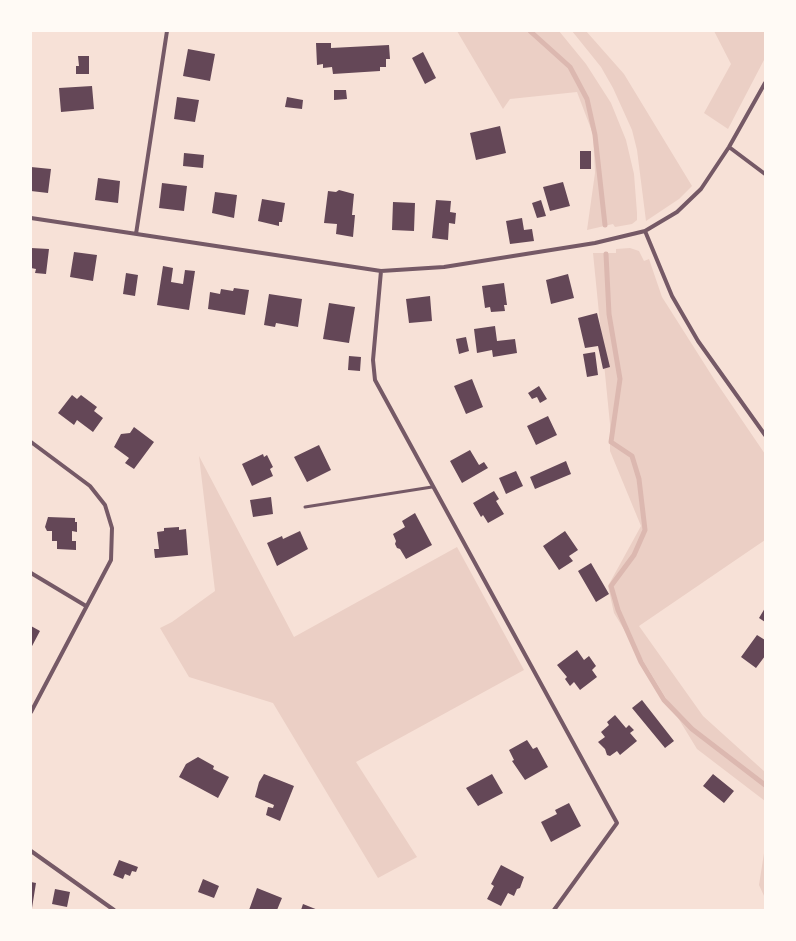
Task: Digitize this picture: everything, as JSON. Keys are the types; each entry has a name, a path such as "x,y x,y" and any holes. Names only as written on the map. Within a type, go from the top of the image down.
{"street":[{"path":"136,234 167,31"},
{"path":"31,218 381,270 451,266 595,243 645,231 677,212 701,189 729,147 765,83"},
{"path":"729,147 765,174"},
{"path":"645,231 672,296 698,341 765,435"},
{"path":"381,270 373,360 375,380 432,487 617,823 554,910"},
{"path":"31,442 90,486 105,504 112,528 111,560 31,712"},
{"path":"31,573 86,606"},
{"path":"31,851 114,910"}],"lane":[{"path":"305,507 432,487"}],"shaded area":[{"path":"457,31 559,31 586,64 611,103 626,140 634,174 637,220 632,224 615,227 613,224 587,230 595,173 593,134 577,92 510,99 503,109"},
{"path":"572,31 586,31 624,74 692,186 679,199 646,221 637,150 632,130 613,88 601,67"},
{"path":"714,31 765,31 765,58 728,129 704,113 731,64"},
{"path":"630,248 639,251 644,261 649,259 662,297 714,379 765,454 765,540 639,626 703,716 765,772 765,801 697,749 614,613 608,586 641,526 610,451 610,424 593,253 616,253 616,249"},
{"path":"199,456 294,637 457,547 524,670 356,762 417,857 378,878 273,703 189,677 160,628 172,622 215,591"},
{"path":"765,847 765,898 759,885"}],"building":[{"path":"316,43 331,43 331,48 389,45 390,59 386,59 386,67 380,67 380,71 333,74 332,67 323,68 323,64 317,65"},
{"path":"188,49 215,54 210,81 183,76"},
{"path":"423,52 436,78 425,84 412,58"},
{"path":"78,56 89,56 89,74 76,74 76,66 79,66"},
{"path":"92,86 94,109 61,112 59,88"},
{"path":"334,90 346,90 347,99 334,100"},
{"path":"177,97 199,100 195,122 174,119"},
{"path":"287,97 303,100 302,109 285,107"},
{"path":"500,126 506,153 476,160 470,133"},
{"path":"580,151 591,151 591,169 580,169"},
{"path":"184,153 204,155 203,168 183,166"},
{"path":"31,167 51,169 48,193 31,191"},
{"path":"98,178 120,181 118,203 95,200"},
{"path":"563,182 570,206 550,211 543,187"},
{"path":"162,183 187,186 184,211 159,208"},
{"path":"339,190 354,194 352,215 355,215 353,237 336,234 337,224 324,223 328,191 336,192"},
{"path":"215,192 237,195 234,218 212,213"},
{"path":"262,199 285,203 282,222 279,222 279,226 258,221"},
{"path":"436,200 451,201 450,212 456,213 455,224 449,223 448,240 432,238"},
{"path":"541,200 546,216 537,218 532,203"},
{"path":"393,202 415,203 414,231 392,230"},
{"path":"522,218 524,230 532,229 534,241 510,244 506,221"},
{"path":"31,248 49,249 46,274 35,273 36,269 31,268"},
{"path":"74,252 97,255 93,281 70,277"},
{"path":"163,266 173,268 171,282 183,284 185,270 195,271 189,310 157,305"},
{"path":"126,273 138,275 135,296 123,294"},
{"path":"568,274 574,298 551,304 546,280"},
{"path":"504,283 507,305 504,305 505,311 491,312 490,307 485,308 482,286"},
{"path":"234,288 249,290 245,315 208,309 210,292 220,294 221,289 233,291"},
{"path":"269,294 302,299 298,327 276,323 275,327 264,325"},
{"path":"430,296 432,321 409,323 406,299"},
{"path":"329,303 355,307 349,343 323,339"},
{"path":"597,313 610,367 603,369 598,346 585,348 578,318"},
{"path":"495,326 497,341 515,339 517,353 493,357 492,350 477,353 474,329"},
{"path":"466,337 469,351 459,354 456,339"},
{"path":"595,352 598,375 587,377 583,354"},
{"path":"349,356 361,357 360,371 348,370"},
{"path":"472,379 483,407 466,414 454,386"},
{"path":"539,386 547,399 540,403 537,397 532,399 528,393"},
{"path":"72,395 77,399 81,395 97,407 94,411 103,418 93,432 77,420 74,425 58,413"},
{"path":"548,416 557,435 536,445 527,426"},
{"path":"134,427 154,442 134,469 125,463 129,458 114,447 121,434 130,433"},
{"path":"319,445 331,470 307,482 294,457"},
{"path":"470,450 479,465 484,462 488,468 462,483 450,461"},
{"path":"263,454 264,457 267,455 273,467 270,469 273,476 252,486 242,464"},
{"path":"566,461 571,474 535,489 530,477"},
{"path":"516,471 523,486 506,494 499,478"},
{"path":"494,491 499,499 496,501 504,514 488,523 483,515 481,517 473,503"},
{"path":"271,497 273,514 253,517 250,500"},
{"path":"415,513 432,545 406,559 400,549 397,548 393,534 405,527 402,521"},
{"path":"48,517 75,518 75,522 77,522 77,532 72,531 72,541 76,541 76,550 57,549 57,541 52,541 52,531 47,531 45,527"},
{"path":"179,527 179,530 186,529 188,555 155,558 154,549 159,549 157,532 164,531 164,528"},
{"path":"300,531 308,549 277,566 267,543 282,536 283,539"},
{"path":"565,531 578,550 569,556 573,561 559,570 543,546"},
{"path":"591,563 609,594 596,602 578,571"},
{"path":"765,608 765,622 759,618"},
{"path":"31,626 40,631 31,648"},
{"path":"757,635 765,640 765,656 756,668 741,657"},
{"path":"577,650 584,660 589,656 596,666 592,670 597,677 580,690 574,682 570,686 565,679 567,677 557,665"},
{"path":"642,700 674,741 665,748 632,708"},
{"path":"615,715 626,728 629,725 634,730 630,733 637,741 620,755 617,751 610,756 607,755 605,749 598,742 605,737 601,732 609,725 607,722"},
{"path":"527,740 533,749 537,747 548,767 525,780 512,761 514,760 509,750"},
{"path":"198,757 214,766 213,769 229,777 218,798 179,777 186,764"},
{"path":"264,774 294,786 280,821 266,815 268,807 273,808 274,805 255,797 259,782"},
{"path":"492,774 503,793 478,806 466,788"},
{"path":"713,774 734,791 724,803 703,786"},
{"path":"569,803 581,826 551,842 541,822 557,814 555,810"},
{"path":"119,860 138,867 136,872 132,871 130,876 125,874 123,879 113,875"},
{"path":"501,865 524,877 520,888 517,889 514,896 508,893 501,906 487,899 494,886 491,884"},
{"path":"203,879 219,886 214,898 198,892"},
{"path":"31,882 36,883 32,908 31,908"},
{"path":"257,888 282,898 277,910 249,910"},
{"path":"55,889 70,892 67,907 52,904"},
{"path":"303,904 318,910 301,910"}],"waterway":[{"path":"530,31 570,67 587,99 595,135 605,225"},
{"path":"606,254 609,314 620,379 611,442 632,456 639,479 645,530 634,555 611,586 618,610 641,662 664,700 692,729 765,785"}]}
